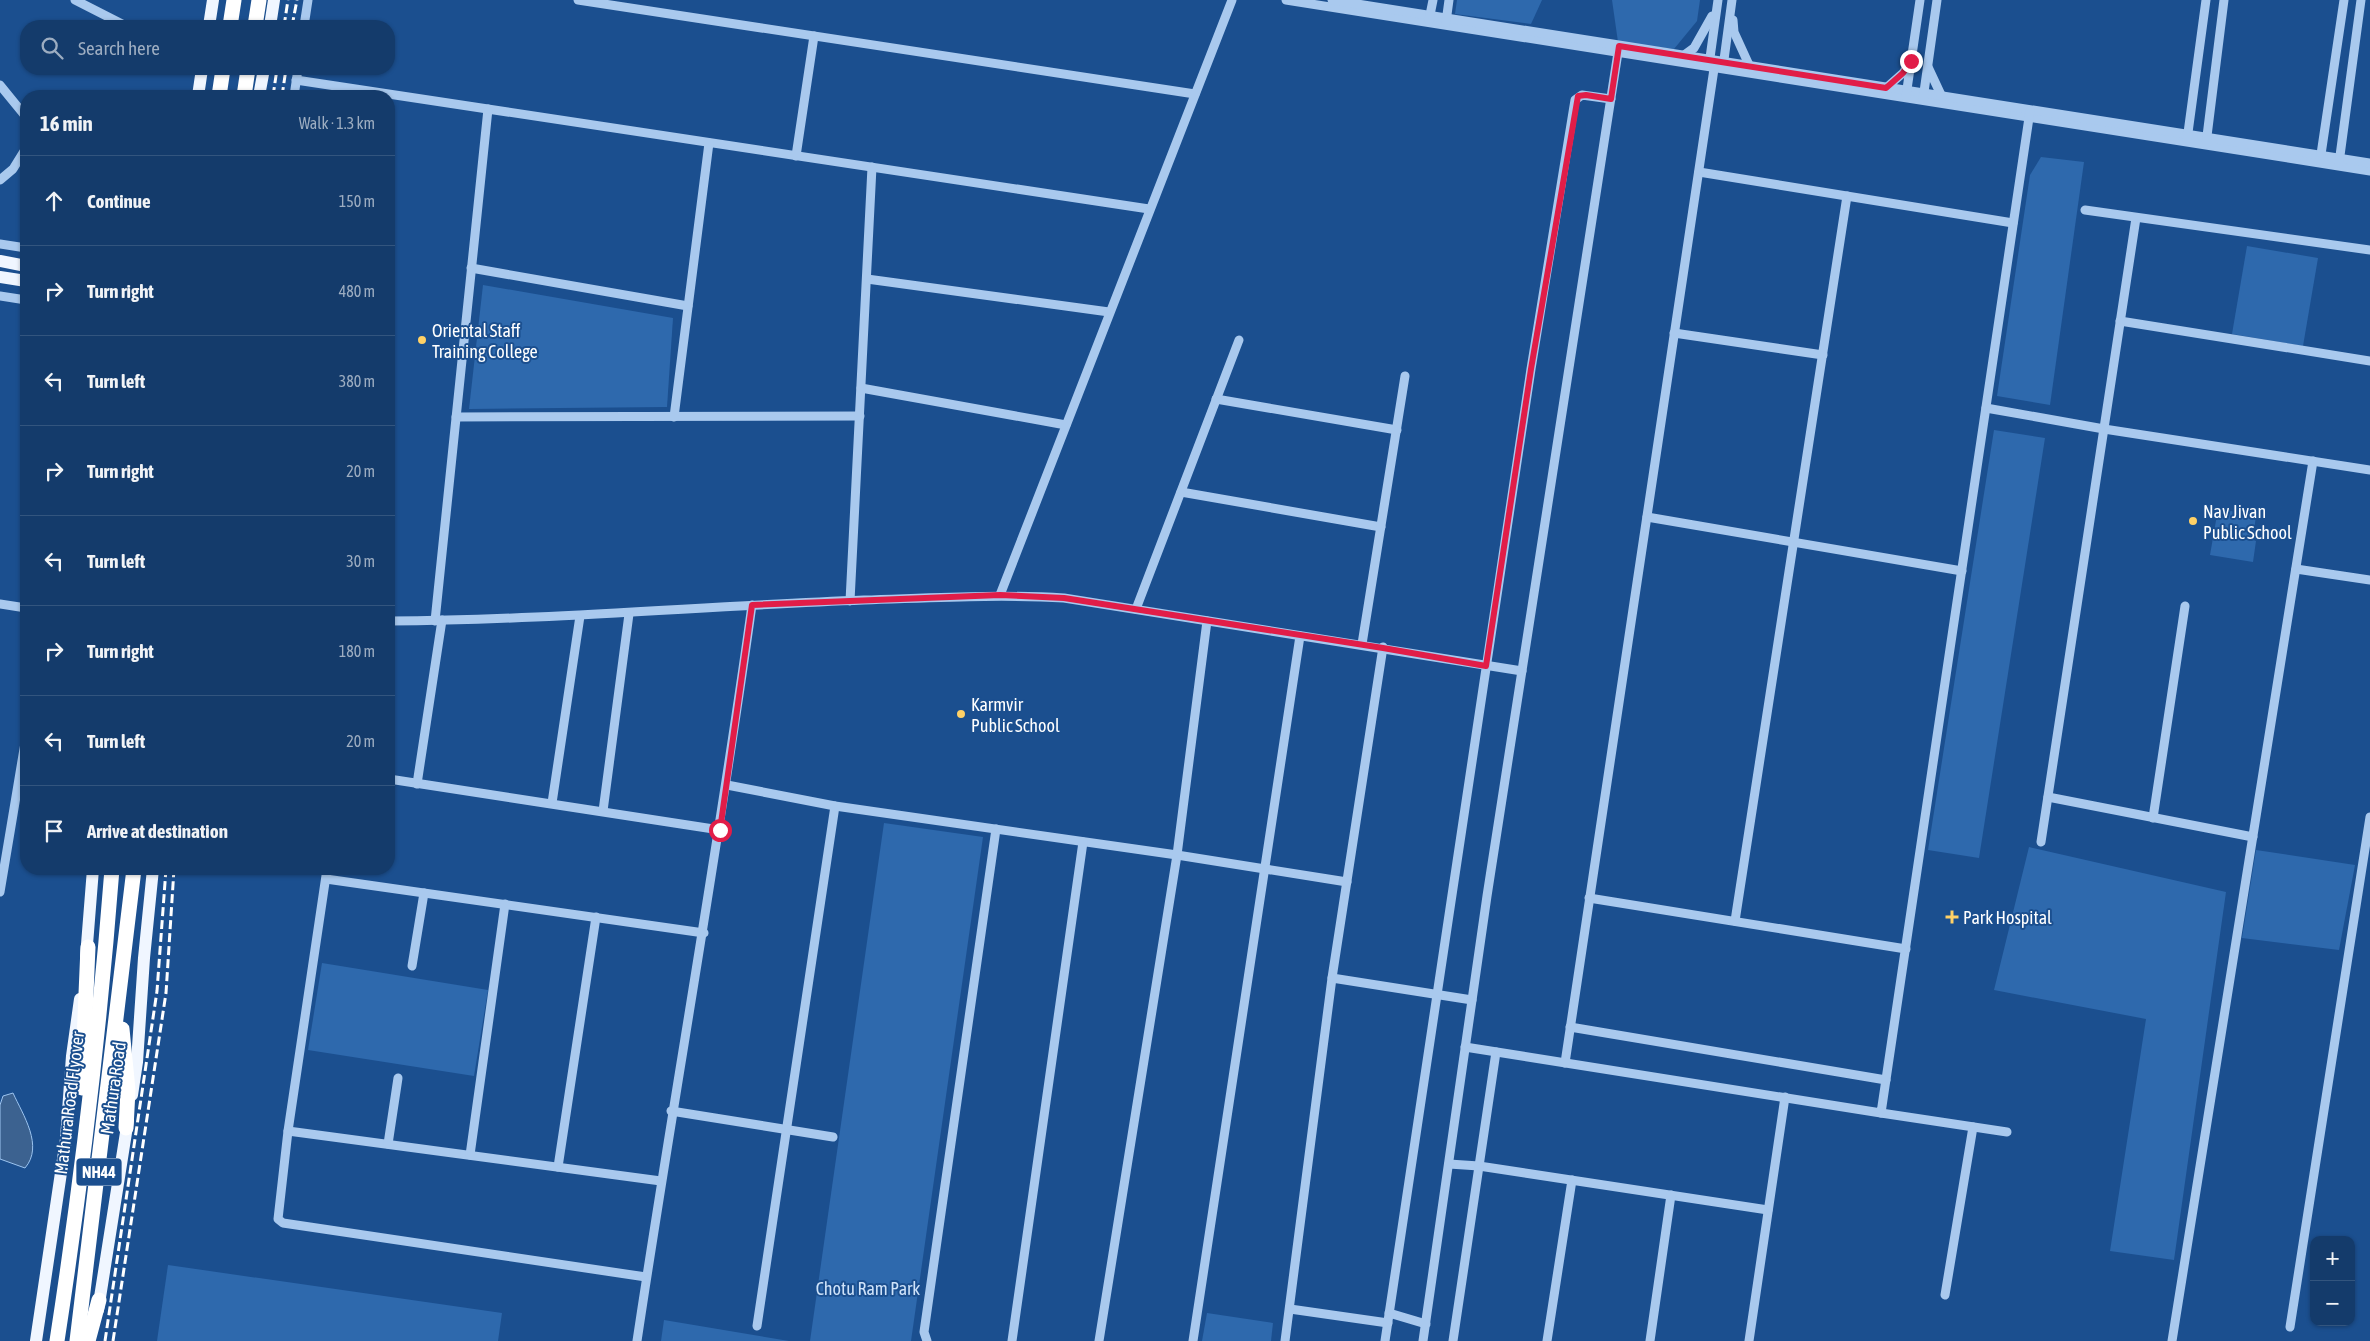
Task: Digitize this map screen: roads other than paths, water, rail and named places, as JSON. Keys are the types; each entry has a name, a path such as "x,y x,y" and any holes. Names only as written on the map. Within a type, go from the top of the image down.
{"highway":[{"path":"231,20 234,0"},
{"path":"255,20 259,0"},
{"path":"220,90 222,75"},
{"path":"245,90 247,75"},
{"name":"Mathura Road Flyover","path":"57,1341 93,1063 106,947 112,875"},
{"name":"NH44","path":"119,1002 133,875"},
{"path":"85,1127 81,1080 88,947"},
{"path":"119,1002 128,1090 126,1128"},
{"name":"Mathura Road","path":"77,1341 119,1002"},
{"path":"88,1341 99,1300"}],"main road":[{"path":"210,20 213,0"},
{"path":"271,20 274,0"},
{"path":"199,90 201,75"},
{"path":"260,90 263,75"},
{"path":"0,261 20,265"},
{"path":"0,277 20,280"},
{"path":"36,1341 66,1138 72,1056 88,947 93,875"},
{"name":"Mathura Road","path":"96,1341 99,1300 137,1062 144,958 152,875"}],"street":[{"path":"76,0 114,20"},
{"path":"305,20 308,0"},
{"path":"578,0 1195,94"},
{"path":"1000,595 1232,0"},
{"path":"1286,0 1430,19"},
{"path":"1332,0 1446,22 2029,115 2320,160 2370,164"},
{"path":"1430,19 1433,0"},
{"path":"1446,22 1450,0"},
{"path":"1683,56 1694,48 1708,26 1718,0"},
{"path":"1716,65 1718,0"},
{"path":"1906,95 1920,0"},
{"path":"1923,98 1937,0"},
{"path":"2187,139 2206,0"},
{"path":"2206,142 2224,0"},
{"path":"2320,160 2344,0"},
{"path":"2339,162 2361,0"},
{"path":"1565,1063 1698,172 1716,65 1732,3"},
{"path":"1732,3 1734,32 1750,66"},
{"path":"796,156 814,36"},
{"path":"1618,50 1683,56 1716,65 1750,66 1886,88 1906,95"},
{"path":"1423,1341 1472,1000 1618,50"},
{"path":"1886,88 1903,73 1911,61"},
{"path":"1928,66 1942,97"},
{"path":"295,90 297,75"},
{"path":"296,80 362,90"},
{"path":"0,85 20,110"},
{"path":"395,95 1149,209"},
{"path":"1385,1341 1532,359 1575,100 1582,95 1611,99"},
{"path":"1923,98 1942,97 2029,115"},
{"path":"416,784 438,620 456,416 488,109"},
{"path":"1881,1113 2029,115"},
{"path":"674,416 709,142"},
{"path":"0,180 13,168 20,157"},
{"path":"2339,162 2370,171"},
{"path":"850,601 872,167"},
{"path":"1698,172 2013,223"},
{"path":"1735,921 1847,196"},
{"path":"2084,210 2370,250"},
{"path":"2041,842 2136,218"},
{"path":"0,244 20,247"},
{"path":"471,268 688,306"},
{"path":"867,279 1109,312"},
{"path":"0,296 20,299"},
{"path":"2120,321 2370,361"},
{"path":"1674,333 1823,354"},
{"path":"1136,609 1239,340"},
{"path":"1362,644 1405,376"},
{"path":"861,388 1066,425"},
{"path":"1216,399 1397,430"},
{"path":"1986,408 2104,429 2370,470"},
{"path":"456,416 860,416"},
{"path":"2172,1341 2313,461"},
{"path":"1180,492 1381,527"},
{"path":"1647,517 1962,571"},
{"path":"2296,569 2370,580"},
{"path":"395,621 629,614 752,605 1000,595 1064,598 1522,671"},
{"path":"0,604 20,607"},
{"path":"637,1341 671,1111 704,933 752,605"},
{"path":"2153,818 2185,606"},
{"path":"603,811 629,614"},
{"path":"552,803 580,616"},
{"path":"1099,1341 1178,855 1208,621"},
{"path":"1194,1341 1300,636"},
{"path":"1285,1341 1332,978 1383,648"},
{"path":"0,892 20,772"},
{"path":"395,781 552,803 720,830"},
{"path":"727,785 835,806 1178,855 1347,882"},
{"path":"2048,797 2253,837"},
{"path":"757,1326 835,806"},
{"path":"2290,1327 2370,817"},
{"path":"927,1341 924,1336 996,829"},
{"path":"1012,1341 1083,842"},
{"path":"326,875 288,1131 277,1214 278,1219 283,1223 646,1277"},
{"path":"326,879 704,933"},
{"path":"412,966 424,893"},
{"path":"1590,898 1906,949"},
{"path":"470,1155 506,904"},
{"path":"558,1167 596,917"},
{"path":"1332,978 1472,1000"},
{"path":"1570,1027 1886,1080"},
{"path":"1465,1047 2007,1132"},
{"path":"1453,1341 1496,1052"},
{"path":"388,1144 398,1078"},
{"path":"1749,1341 1785,1097"},
{"path":"671,1111 833,1137"},
{"path":"1945,1295 1973,1127"},
{"path":"288,1131 661,1181"},
{"path":"1449,1164 1478,1166 1768,1210"},
{"path":"1547,1341 1572,1180"},
{"path":"1650,1341 1671,1195"},
{"path":"1290,1309 1388,1318 1426,1324"}],"railway":[{"path":"285,20 288,0"},
{"path":"293,20 297,0"},
{"path":"274,90 276,75"},
{"path":"283,90 285,75"},
{"path":"105,1341 157,991 166,875"},
{"path":"113,1341 166,993 174,875"}],"place":[{"name":"Oriental Staff Training College","path":"422,340"},
{"name":"Nav Jivan Public School","path":"2193,521"},
{"name":"Karmvir Public School","path":"961,714"},
{"name":"Park Hospital","path":"1952,917"}],"park label":[{"name":"Chotu Ram Park","path":"868,1288"}]}
